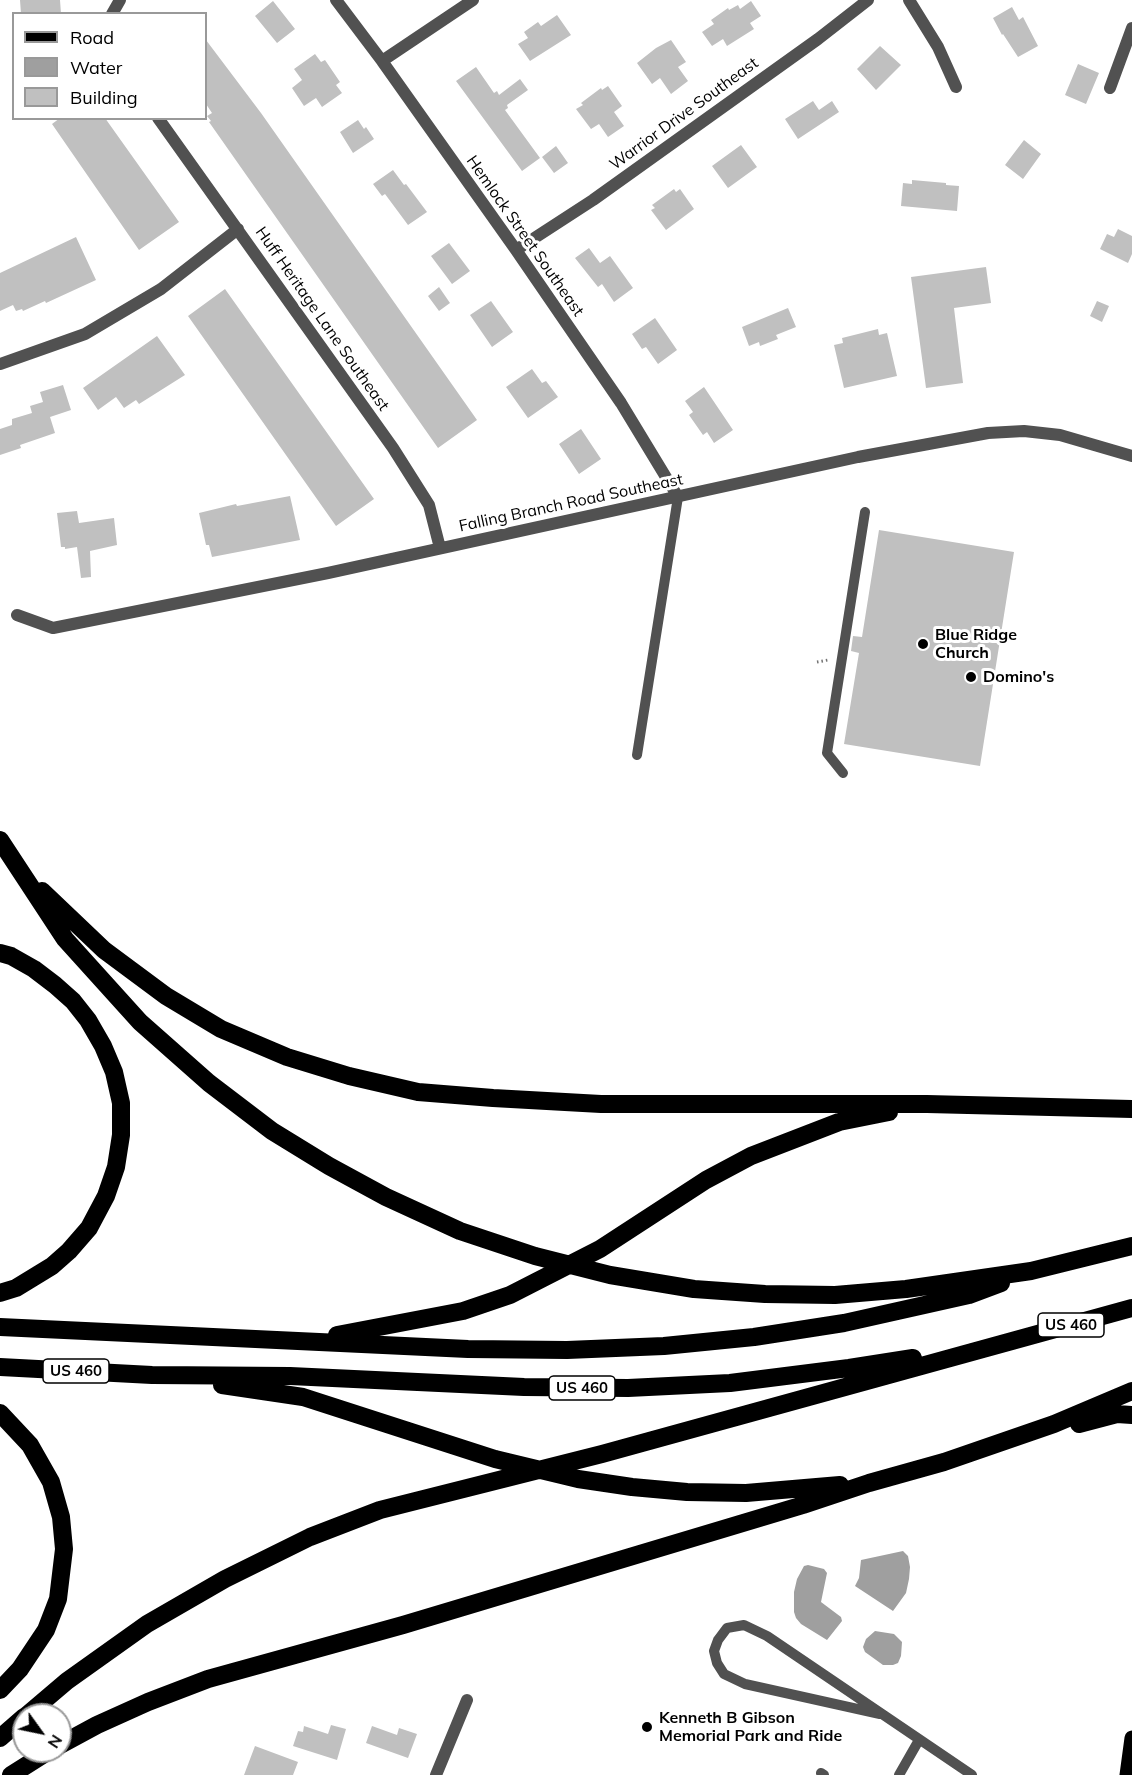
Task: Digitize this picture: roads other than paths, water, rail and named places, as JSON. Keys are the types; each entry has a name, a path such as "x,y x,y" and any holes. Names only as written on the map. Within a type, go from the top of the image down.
{"highway":[{"path":"0,840 65,939 140,1022 209,1083 272,1131 329,1166 386,1197 460,1231 535,1256 610,1275 693,1289 765,1294 835,1295 906,1289 1031,1271 1132,1246"},
{"path":"14,862 104,950 166,996 221,1029 286,1057 349,1076 418,1092 601,1104 927,1104 1131,1109"},
{"path":"0,953 11,956 34,969 73,1001 88,1020 103,1046 114,1072 121,1103 121,1135 116,1167 98,1213 69,1251 52,1266 16,1288 0,1293"},
{"path":"297,1341 363,1332 463,1311 510,1295 600,1249 706,1180 751,1156 840,1122 927,1104"},
{"path":"0,1327 468,1349 567,1350 664,1346 754,1337 844,1323 969,1295 1031,1271"},
{"name":"US 460","path":"41,1703 67,1681 147,1624 225,1579 310,1537 380,1510 602,1454 1132,1308"},
{"name":"US 460","path":"0,1367 152,1375 290,1376 524,1387 628,1388 730,1383 849,1368 1009,1342"},
{"path":"152,1375 303,1397 495,1459 578,1479 687,1492 746,1493 869,1483"},
{"path":"72,1738 148,1702 208,1679 414,1621 944,1462 1053,1424 1132,1391"},
{"path":"0,1413 30,1445 51,1482 61,1517 64,1549 58,1599 46,1630 20,1669 0,1690"},
{"path":"1053,1424 1067,1425 1118,1414 1132,1415"},
{"name":"US 460","path":"0,1737 12,1727"},
{"path":"11,1775 30,1763"}],"main road":[{"path":"1127,1775 1132,1738"}],"street":[{"name":"Hemlock Street Southeast","path":"336,0 516,250 621,403 678,497"},
{"path":"382,61 473,0"},
{"name":"Warrior Drive Southeast","path":"516,250 593,200 819,39 868,0"},
{"path":"909,0 938,46 956,87"},
{"path":"1110,88 1132,27"},
{"name":"Huff Heritage Lane Southeast","path":"159,120 405,467 429,506 440,548"},
{"path":"0,364 86,334 161,289 238,229"},
{"name":"Falling Branch Road Southeast","path":"17,615 53,628 328,573 858,457 988,433 1024,431 1060,435 1132,456"},
{"path":"436,1775 467,1700"}],"lane":[{"path":"637,755 678,497"},
{"path":"843,773 827,753 865,512"},
{"path":"880,1714 744,1684 724,1674 717,1663 714,1651 718,1640 728,1628 744,1625 786,1649 972,1775"},
{"path":"899,1775 919,1740"}],"water":[{"path":"903,1551 908,1556 909,1579 906,1593 893,1611 855,1586 859,1578 861,1560"},
{"path":"804,1566 824,1569 827,1573 821,1602 841,1617 842,1621 827,1640 801,1624 794,1612 794,1592 797,1579"},
{"path":"875,1631 894,1634 902,1642 898,1663 883,1665 865,1652 863,1647 866,1639"}],"place":[{"name":"Blue Ridge Church","path":"923,644"},
{"name":"Domino's","path":"971,677"},
{"name":"Kenneth B Gibson Memorial Park and Ride","path":"647,1727"}]}
